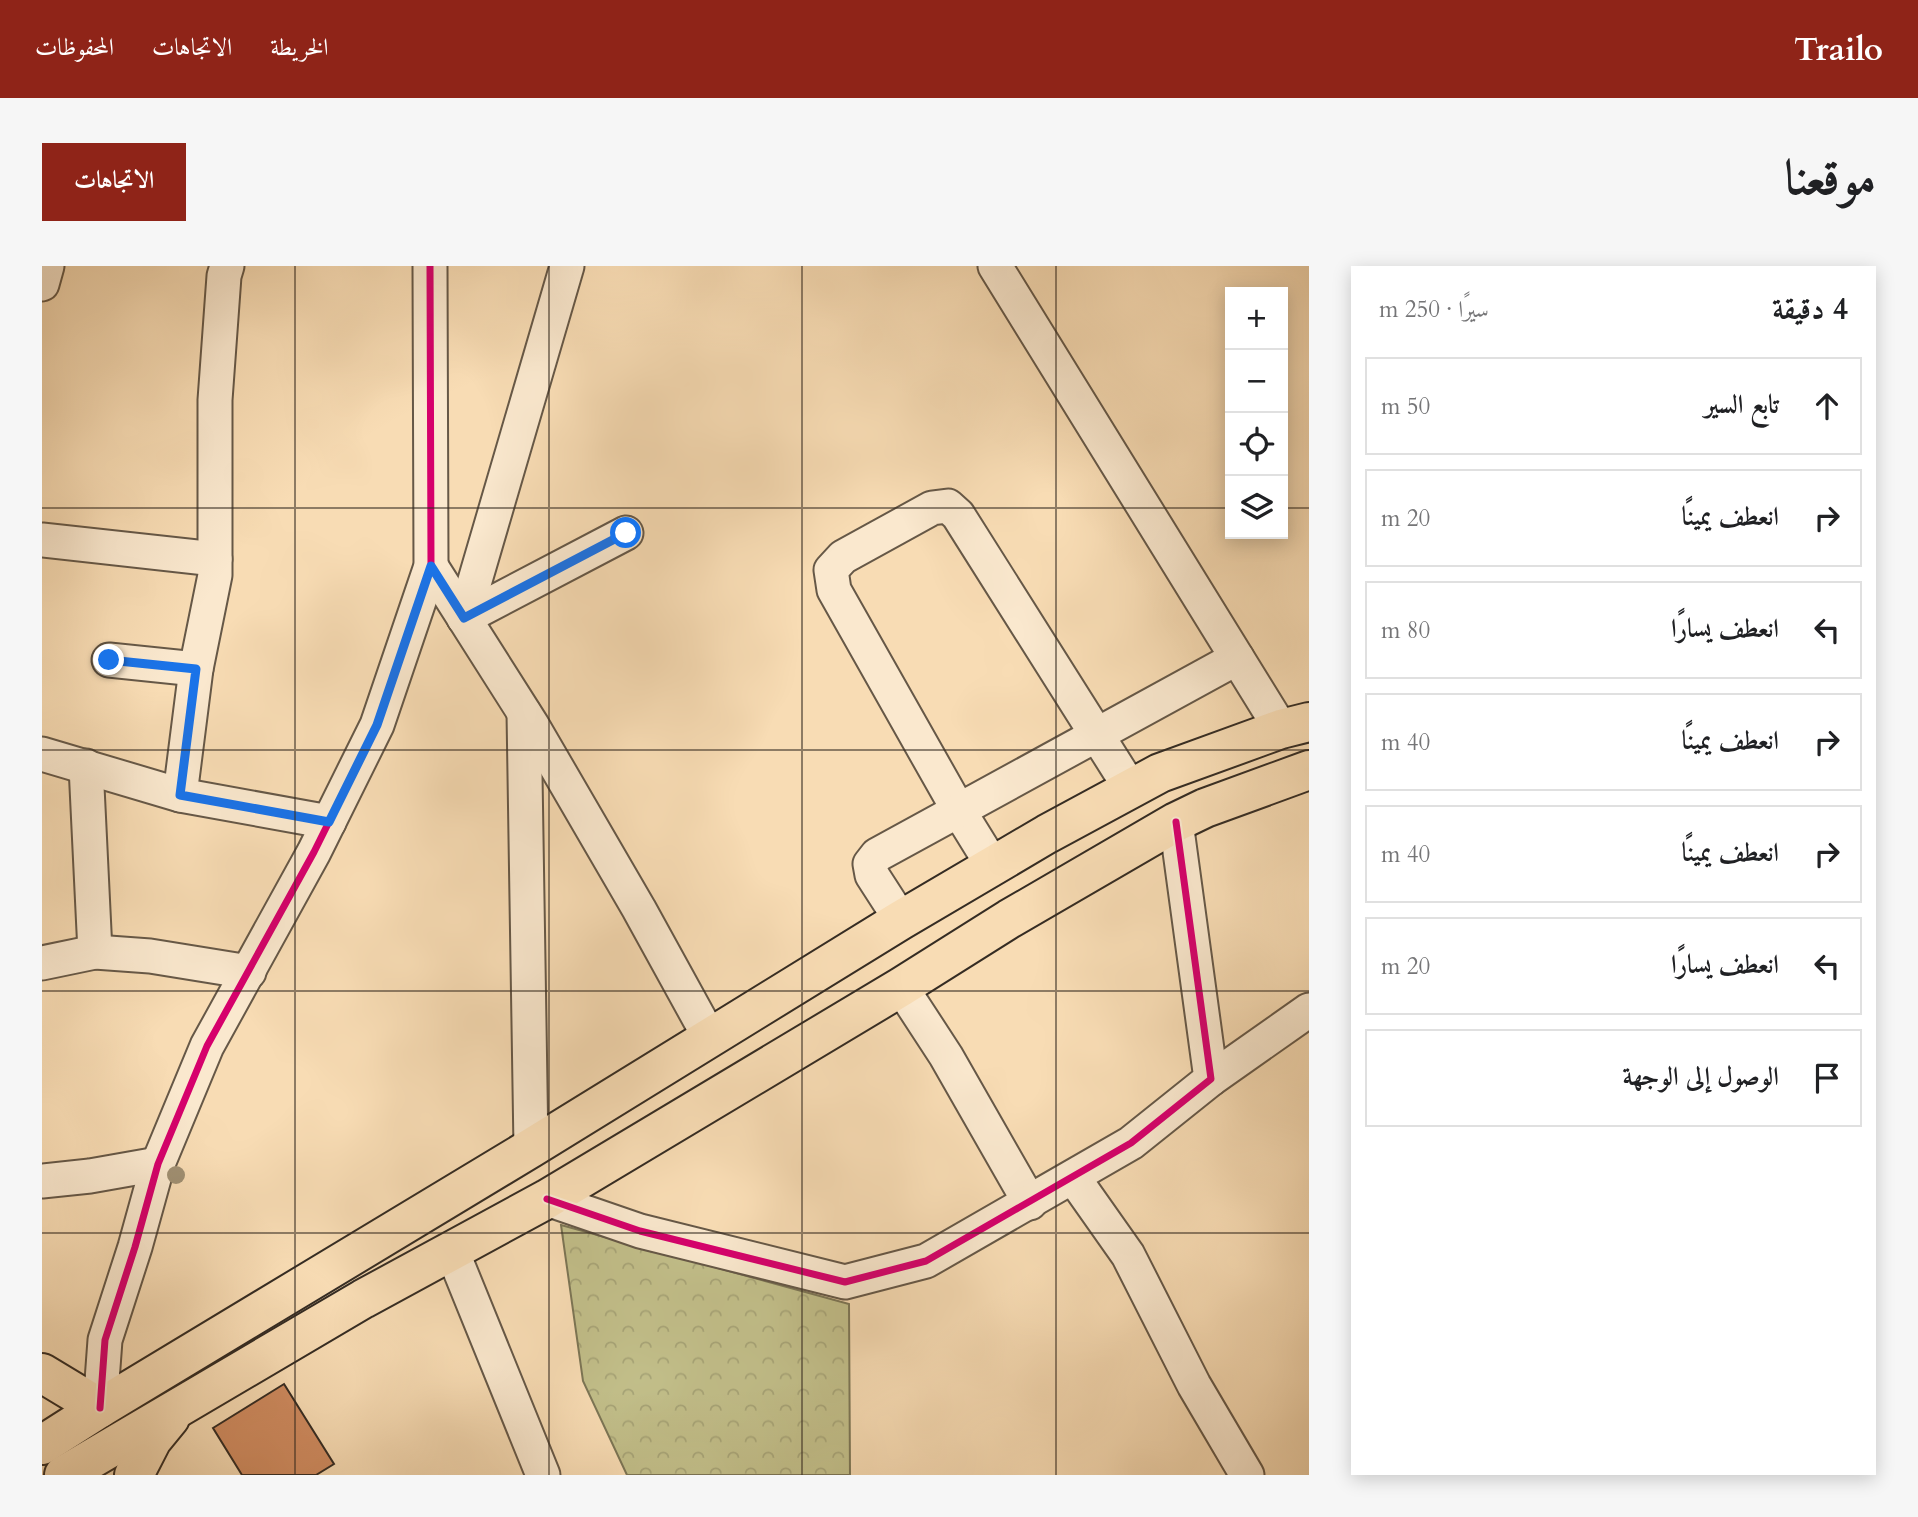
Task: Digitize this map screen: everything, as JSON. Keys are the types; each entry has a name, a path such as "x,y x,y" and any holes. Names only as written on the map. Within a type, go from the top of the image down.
{"main road":[{"path":"42,1445 901,920 1047,834 1160,773 1295,726"},
{"path":"64,1475 363,1299 547,1199 901,987 1009,919 1176,822 1205,807 1309,771"},
{"path":"42,1373 100,1408"},
{"path":"134,1475 152,1440 177,1408"}],"street":[{"path":"42,284 47,266"},
{"path":"180,795 196,669 215,575 215,400 227,266"},
{"path":"100,1408 104,1340 135,1247 158,1164 207,1046 329,822 377,725 431,566 430,266"},
{"path":"464,618 567,266"},
{"path":"995,266 1237,658 1295,726"},
{"path":"993,866 834,590 831,570 843,558 932,508 948,506 958,515 1131,789"},
{"path":"464,618 626,533"},
{"path":"42,540 215,559"},
{"path":"431,566 524,712 639,909 710,1038"},
{"path":"901,920 872,875 870,864 877,856 1237,658"},
{"path":"109,660 196,669"},
{"path":"524,712 531,1148"},
{"path":"42,754 180,795 329,822"},
{"path":"86,766 95,952"},
{"path":"1176,822 1211,1079"},
{"path":"42,963 95,952 150,956 249,972"},
{"path":"901,987 946,1056 1030,1203"},
{"path":"547,1199 640,1231 845,1282 926,1261 1030,1203 1131,1143 1211,1079 1309,1010"},
{"path":"42,1181 158,1164"},
{"path":"1073,1177 1128,1255 1194,1385 1247,1475"},
{"path":"452,1251 543,1475"}],"green space":[{"path":"561,1225 849,1304 850,1475 627,1475 583,1381"}],"building":[{"path":"284,1384 334,1464 316,1475 242,1475 213,1428"}],"cycle path":[{"path":"100,1408 105,1340 158,1164 207,1046 314,852 377,725 431,566 430,266"},
{"path":"547,1199 640,1231 845,1282 926,1261 1131,1143 1211,1079 1176,822"}],"route":[{"path":"109,660 196,669 180,795 329,822 377,725 431,566 464,618 626,533"}]}
